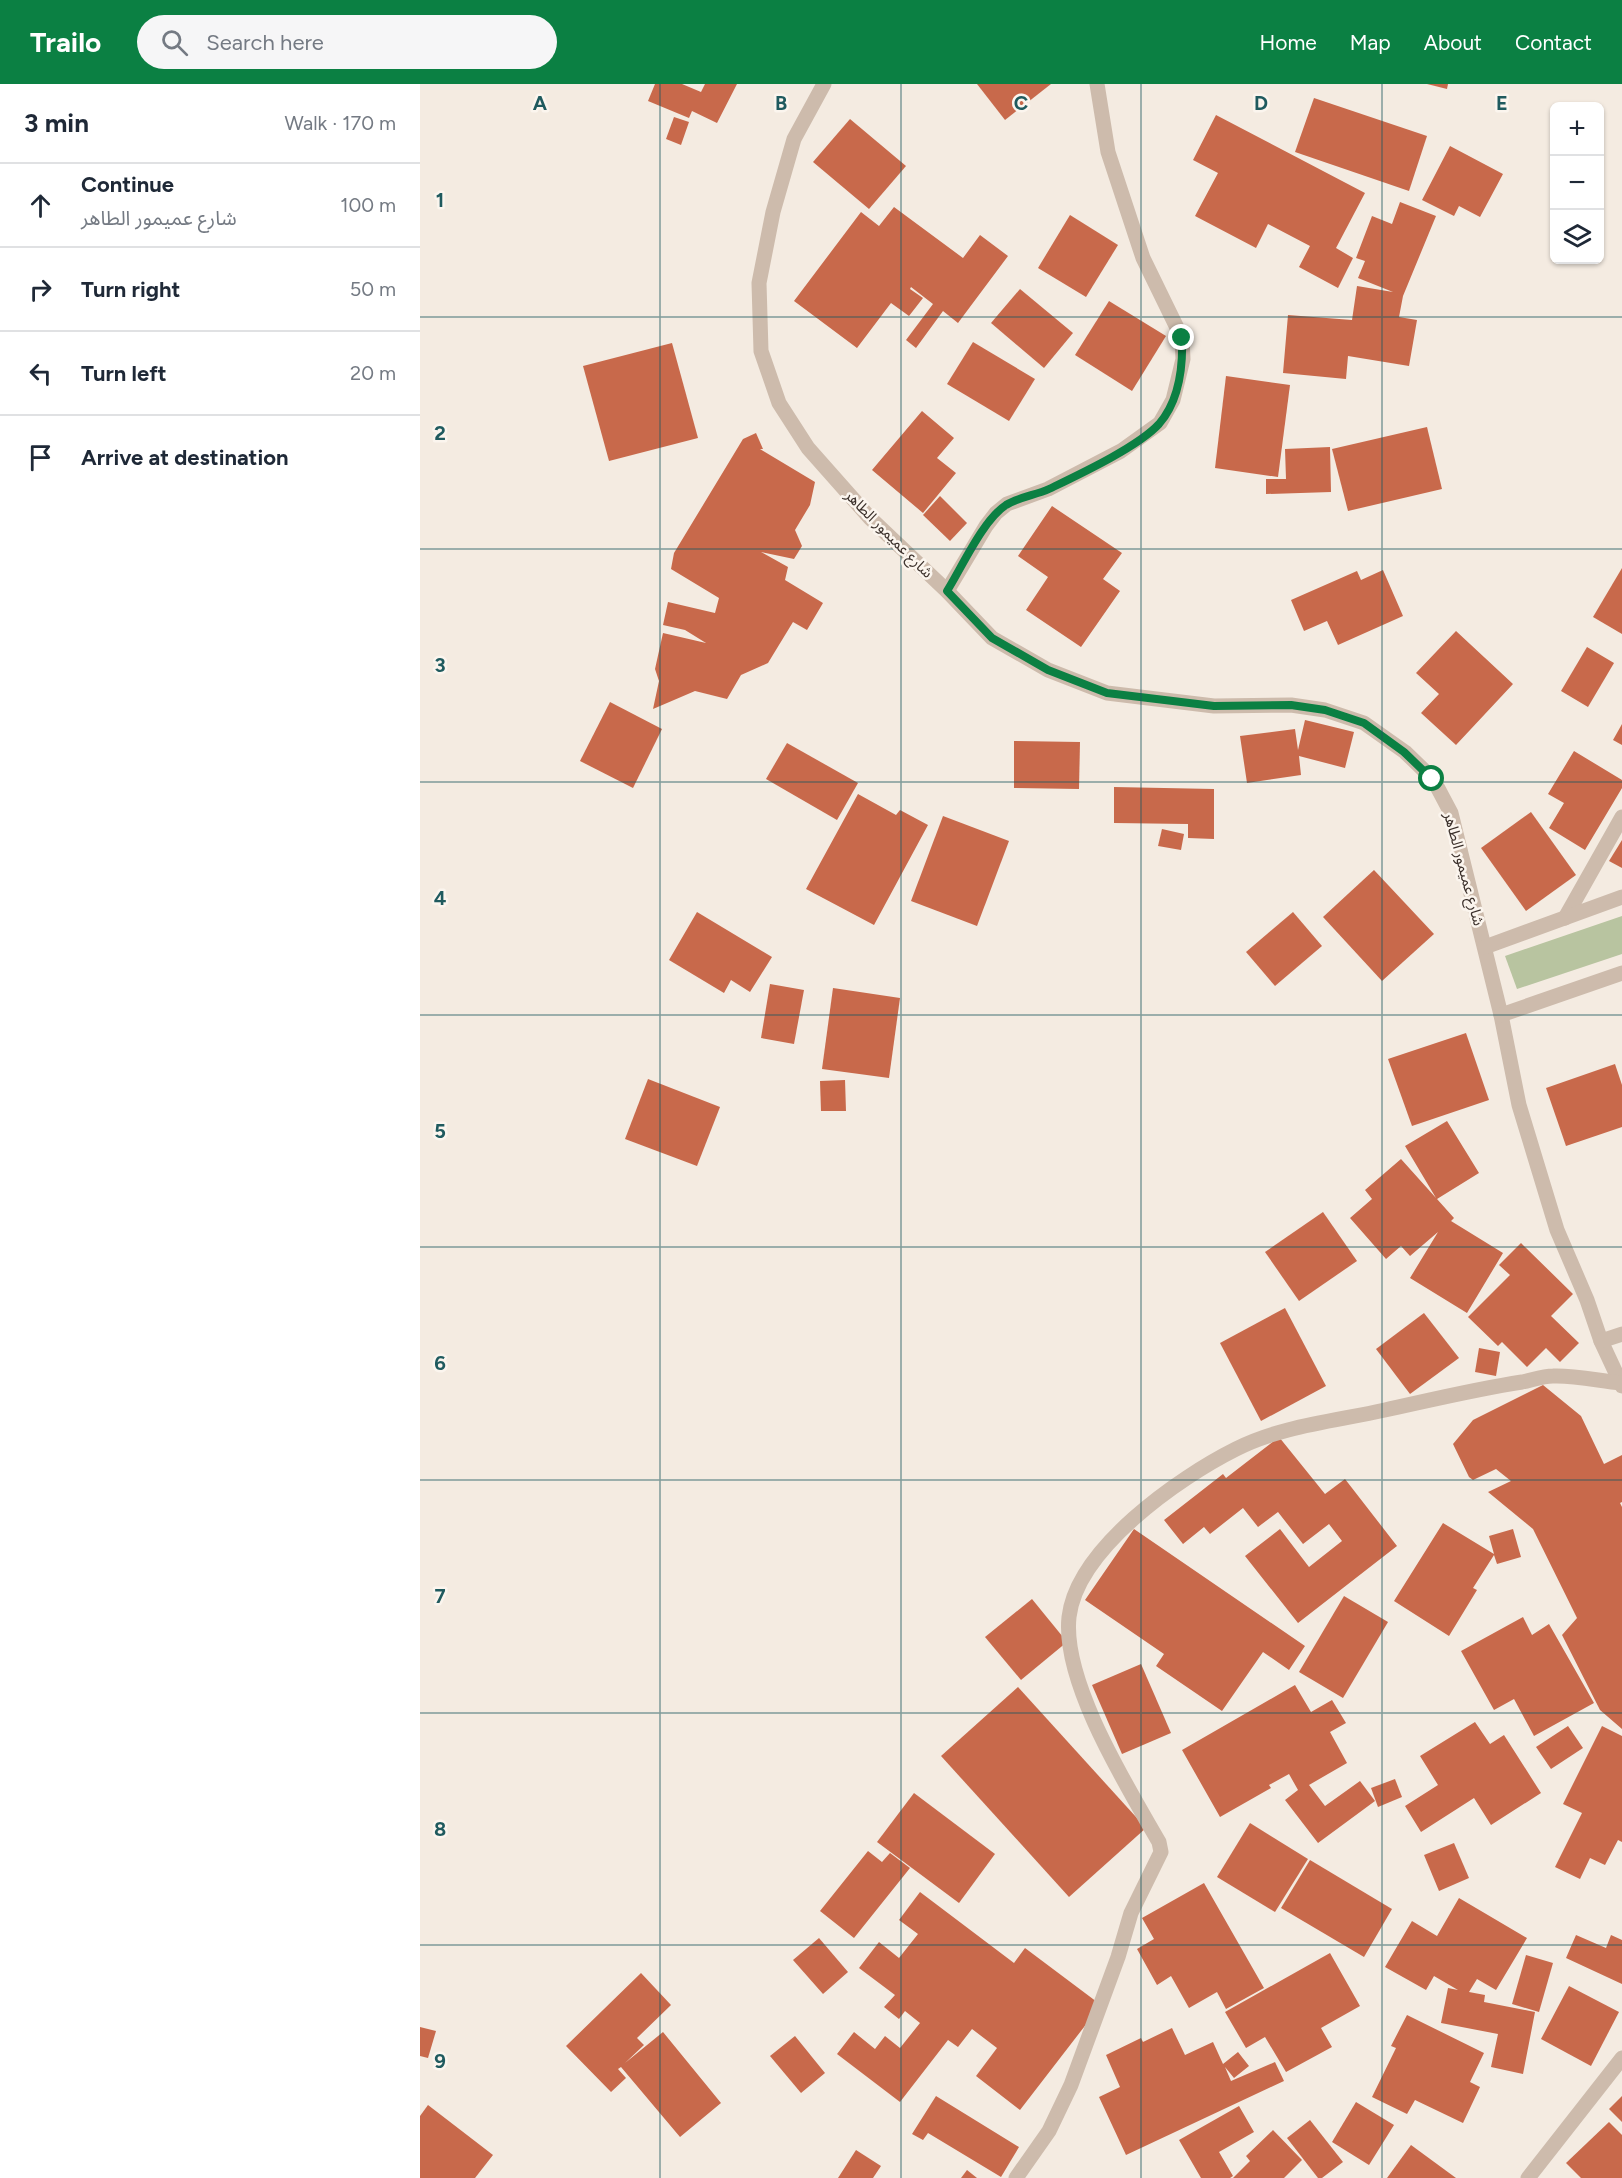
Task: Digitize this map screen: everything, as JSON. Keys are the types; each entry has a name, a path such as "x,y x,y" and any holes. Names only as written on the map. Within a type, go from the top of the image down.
{"street":[{"name":"شارع عميمور الطاهر","path":"824,84 794,139 773,212 759,283 761,351 779,403 808,448 870,518 947,591 992,638 1048,670 1107,693 1214,706 1291,705 1325,710 1364,723 1404,752 1432,779 1451,813 1485,947 1519,1105 1557,1230 1621,1385"},
{"path":"947,591 996,513 1008,504 1048,489 1121,451 1160,423 1173,400 1183,359 1182,338 1143,258 1108,152 1097,84"},
{"path":"1566,918 1622,818"},
{"path":"1485,947 1622,897"},
{"path":"1501,1016 1622,973"},
{"path":"1601,1341 1622,1334"},
{"path":"1016,2178 1049,2130 1071,2085 1118,1957 1131,1913 1161,1852 1159,1842 1123,1779 1086,1704 1072,1656 1069,1619 1073,1595 1088,1570 1122,1530 1146,1508 1185,1479 1237,1448 1284,1431 1353,1418 1477,1388 1554,1376 1621,1385"},
{"path":"1528,2178 1622,2058"}],"green space":[{"path":"1622,916 1622,954 1517,989 1505,956"}],"building":[{"path":"655,84 682,84 701,92 705,84 737,84 717,123 692,111 689,118 648,101"},
{"path":"977,84 1051,84 1005,120"},
{"path":"1427,84 1448,84 1447,89"},
{"path":"1314,98 1427,136 1409,191 1295,152"},
{"path":"1216,115 1365,193 1336,248 1353,258 1338,288 1299,267 1310,246 1268,224 1256,248 1195,216 1218,173 1193,160"},
{"path":"674,117 689,122 681,145 666,139"},
{"path":"850,119 906,166 869,209 813,162"},
{"path":"1450,146 1503,174 1480,217 1459,206 1454,216 1422,200"},
{"path":"1400,202 1436,216 1403,296 1399,317 1417,320 1409,366 1348,356 1346,379 1283,373 1288,315 1352,320 1357,286 1393,292 1358,278 1365,261 1356,258 1372,216 1392,224"},
{"path":"894,207 963,258 980,235 1008,256 958,323 943,311 916,348 906,340 933,304 911,287 910,289 923,298 909,316 891,303 857,348 794,301 861,212 879,226"},
{"path":"1070,215 1118,245 1086,297 1038,268"},
{"path":"1020,289 1073,333 1044,368 991,323"},
{"path":"1109,301 1166,336 1132,391 1075,355"},
{"path":"973,342 1035,379 1009,421 947,384"},
{"path":"672,343 698,438 609,461 583,366"},
{"path":"1226,376 1290,385 1278,477 1215,468"},
{"path":"922,411 954,438 937,458 956,473 923,513 872,470"},
{"path":"1427,427 1442,489 1348,511 1332,449"},
{"path":"756,433 763,449 760,449 815,482 810,505 795,530 802,546 794,559 761,552 788,567 785,580 823,603 807,630 793,622 768,663 741,675 727,699 695,691 653,709 659,681 655,669 663,633 706,643 685,630 663,625 668,602 715,613 719,598 671,569 674,553 743,439"},
{"path":"1330,447 1331,492 1266,494 1266,479 1286,479 1285,449"},
{"path":"940,496 967,523 950,541 923,515"},
{"path":"1052,506 1122,553 1103,579 1120,591 1081,647 1026,610 1048,577 1018,556"},
{"path":"1622,568 1622,634 1593,617"},
{"path":"1383,570 1403,616 1338,645 1327,621 1304,631 1291,600 1357,571 1361,580"},
{"path":"1456,631 1513,684 1456,745 1421,713 1439,694 1416,673"},
{"path":"1587,647 1614,663 1588,707 1561,691"},
{"path":"610,702 662,729 633,788 580,761"},
{"path":"1305,720 1354,732 1345,768 1299,756 1301,775 1247,783 1240,736 1295,729 1298,750"},
{"path":"1622,724 1622,745 1613,740"},
{"path":"1014,741 1080,742 1079,789 1014,788"},
{"path":"787,743 858,783 837,820 766,779"},
{"path":"1574,751 1622,780 1622,788 1585,850 1549,828 1564,803 1548,794"},
{"path":"1114,787 1214,789 1214,839 1188,838 1188,824 1114,823"},
{"path":"858,794 896,815 900,810 928,825 874,925 806,889"},
{"path":"1531,812 1576,875 1526,911 1481,848"},
{"path":"943,816 1009,841 977,926 911,901"},
{"path":"1162,829 1184,834 1181,850 1158,846"},
{"path":"1622,840 1622,868 1609,861"},
{"path":"1374,870 1434,934 1382,981 1323,917"},
{"path":"697,912 772,957 750,992 731,980 724,993 669,960"},
{"path":"1293,912 1322,946 1275,986 1246,952"},
{"path":"770,984 804,990 794,1044 761,1038"},
{"path":"833,988 900,998 889,1078 822,1069"},
{"path":"1466,1033 1489,1100 1412,1126 1388,1059"},
{"path":"1615,1064 1622,1085 1622,1127 1566,1146 1546,1088"},
{"path":"648,1079 720,1107 697,1166 625,1139"},
{"path":"845,1080 846,1111 821,1111 820,1081"},
{"path":"1447,1121 1479,1173 1437,1199 1454,1218 1451,1221 1503,1253 1467,1313 1410,1278 1438,1232 1410,1256 1401,1246 1386,1259 1350,1218 1372,1199 1365,1190 1401,1159 1436,1198 1405,1146"},
{"path":"1323,1212 1357,1261 1299,1301 1265,1252"},
{"path":"1521,1243 1573,1294 1551,1316 1579,1343 1560,1362 1546,1348 1527,1367 1502,1342 1498,1346 1468,1317 1510,1275 1499,1265"},
{"path":"1285,1308 1326,1386 1261,1421 1220,1343"},
{"path":"1424,1313 1459,1358 1410,1394 1376,1349"},
{"path":"1479,1348 1500,1352 1496,1376 1475,1372"},
{"path":"1543,1385 1581,1416 1604,1464 1622,1455 1622,1502 1620,1503 1622,1507 1622,1729 1600,1710 1562,1635 1577,1618 1533,1529 1488,1492 1511,1481 1496,1469 1473,1480 1469,1477 1453,1444 1473,1420"},
{"path":"1279,1437 1325,1494 1345,1479 1397,1546 1298,1623 1245,1556 1280,1529 1309,1567 1342,1541 1329,1524 1303,1544 1278,1512 1258,1527 1243,1508 1210,1534 1204,1527 1183,1544 1164,1520 1223,1474 1226,1478"},
{"path":"1443,1523 1494,1554 1489,1536 1513,1529 1521,1557 1497,1564 1494,1555 1473,1588 1477,1590 1449,1636 1394,1601"},
{"path":"1134,1529 1305,1646 1289,1670 1263,1652 1222,1711 1156,1666 1164,1654 1085,1600"},
{"path":"1344,1596 1388,1622 1343,1698 1299,1672"},
{"path":"1032,1599 1067,1642 1021,1680 985,1637"},
{"path":"1523,1617 1532,1635 1549,1624 1594,1703 1534,1736 1514,1699 1494,1710 1461,1651"},
{"path":"1141,1664 1171,1733 1122,1754 1092,1685"},
{"path":"1295,1685 1311,1712 1332,1700 1346,1723 1330,1732 1347,1763 1309,1785 1325,1806 1360,1781 1375,1801 1318,1843 1285,1800 1298,1790 1289,1774 1269,1785 1271,1788 1220,1817 1182,1750"},
{"path":"1018,1687 1146,1828 1069,1897 941,1756"},
{"path":"1475,1722 1490,1744 1504,1735 1541,1793 1491,1825 1474,1798 1421,1832 1405,1806 1438,1785 1420,1756"},
{"path":"1568,1726 1583,1748 1551,1769 1536,1747"},
{"path":"1602,1726 1622,1736 1622,1842 1618,1840 1605,1865 1590,1858 1580,1879 1555,1867 1582,1813 1563,1804"},
{"path":"1395,1779 1402,1797 1378,1807 1371,1788"},
{"path":"914,1793 995,1854 959,1903 877,1842"},
{"path":"1250,1823 1308,1859 1275,1912 1217,1877"},
{"path":"1454,1843 1469,1878 1439,1891 1424,1855"},
{"path":"868,1851 882,1862 890,1853 910,1868 854,1938 820,1911"},
{"path":"1310,1860 1392,1909 1364,1957 1281,1908"},
{"path":"1204,1883 1264,1988 1226,2009 1217,1992 1189,2008 1171,1976 1157,1985 1137,1949 1154,1939 1142,1918"},
{"path":"920,1892 1014,1963 1025,1948 1101,2005 1020,2110 976,2076 997,2048 972,2029 958,2047 948,2040 900,2102 837,2054 854,2032 875,2049 885,2036 900,2048 920,2023 905,2011 899,2019 884,2007 895,1995 859,1968 879,1942 899,1958 918,1934 899,1920"},
{"path":"1459,1898 1527,1938 1496,1990 1477,1979 1469,1992 1485,1995 1484,2002 1535,2012 1523,2074 1491,2067 1498,2034 1441,2023 1448,1988 1458,1990 1434,1976 1426,1990 1385,1967 1412,1921 1437,1936"},
{"path":"1576,1935 1606,1948 1611,1935 1622,1940 1622,1984 1566,1958"},
{"path":"819,1938 848,1972 823,1994 793,1960"},
{"path":"1330,1953 1360,2006 1321,2028 1332,2047 1286,2072 1265,2037 1246,2048 1225,2012"},
{"path":"1526,1955 1553,1963 1539,2012 1512,2004"},
{"path":"641,1973 671,2005 637,2038 644,2045 625,2063 663,2032 721,2103 680,2137 621,2067 618,2069 626,2078 611,2092 566,2046"},
{"path":"1569,1986 1619,2012 1591,2066 1541,2039"},
{"path":"1407,2015 1484,2053 1470,2082 1480,2087 1463,2123 1415,2100 1407,2114 1372,2097 1396,2048 1391,2046"},
{"path":"420,2027 436,2031 428,2058 420,2056"},
{"path":"1172,2028 1185,2055 1213,2042 1223,2064 1238,2052 1249,2066 1234,2078 1225,2067 1231,2081 1275,2062 1284,2081 1126,2155 1099,2097 1120,2087 1106,2055 1141,2038 1143,2042"},
{"path":"795,2036 825,2073 801,2093 770,2056"},
{"path":"936,2096 1019,2147 1001,2177 928,2133 923,2140 912,2134"},
{"path":"1622,2096 1622,2122 1609,2109"},
{"path":"1356,2102 1394,2125 1369,2165 1332,2142"},
{"path":"428,2105 493,2155 475,2178 420,2178 420,2116"},
{"path":"1239,2106 1254,2132 1219,2152 1233,2176 1230,2178 1201,2178 1179,2140"},
{"path":"1310,2120 1343,2162 1322,2178 1318,2178 1287,2138"},
{"path":"1609,2122 1622,2135 1622,2178 1581,2178 1566,2163"},
{"path":"1273,2130 1302,2160 1284,2178 1233,2178 1250,2161 1246,2156"},
{"path":"1411,2145 1456,2178 1387,2178"},
{"path":"856,2150 881,2166 873,2178 838,2178"},
{"path":"967,2170 977,2178 961,2178"}],"route":[{"path":"1182,338 1183,359 1179,379 1173,400 1160,423 1121,451 1048,489 1008,504 996,513 947,591 992,638 1048,670 1107,693 1214,706 1291,705 1325,710 1364,723 1404,752 1432,779"}]}
